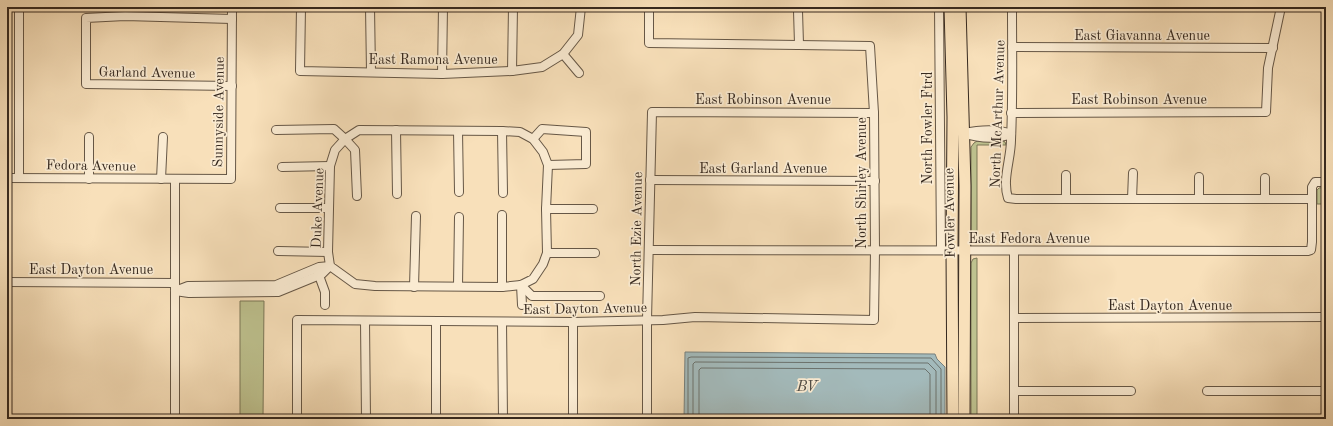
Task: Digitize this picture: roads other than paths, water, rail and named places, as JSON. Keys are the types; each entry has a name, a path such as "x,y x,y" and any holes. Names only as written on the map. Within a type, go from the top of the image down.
{"main road":[{"path":"950,7 953,131 946,250 953,374 952,419"},
{"name":"Fowler Avenue","path":"960,7 962,133 965,186 964,419"},
{"path":"953,374 957,380 958,419"}],"street":[{"path":"19,7 19,178"},
{"name":"Sunnyside Avenue","path":"175,180 231,179 232,7"},
{"name":"East Ramona Avenue","path":"302,7 300,71 442,74 512,71 542,67 563,54 578,35 581,7"},
{"path":"370,7 371,72"},
{"path":"442,74 443,7"},
{"path":"512,71 513,7"},
{"path":"649,7 649,42 799,44 798,11"},
{"name":"North Fowler Ftrd","path":"939,7 946,250"},
{"name":"North McArthur Avenue","path":"1012,7 1012,113 1006,193 1008,198 1066,199"},
{"path":"1273,48 1281,7"},
{"path":"125,11 232,19"},
{"name":"Garland Avenue","path":"125,11 86,18 86,84 232,86"},
{"name":"North Shirley Avenue","path":"799,44 870,46 874,113 875,181 874,320"},
{"name":"East Giavanna Avenue","path":"1012,47 1273,48"},
{"name":"East Robinson Avenue","path":"1012,113 1266,112 1268,68 1273,48"},
{"path":"563,54 579,73"},
{"name":"East Robinson Avenue","path":"652,112 874,113"},
{"name":"North Ezie Avenue","path":"647,419 647,320 650,250 652,112"},
{"path":"276,130 334,129 345,138 355,150 357,196"},
{"path":"533,139 542,129 586,132 586,164 548,165"},
{"path":"345,138 359,130 396,130 520,132 533,139 543,152 548,165 546,209 547,253 543,264 533,279 521,285"},
{"path":"396,130 397,194"},
{"path":"458,131 459,192"},
{"path":"502,131 503,193"},
{"path":"962,133 974,131 1003,131 1011,134"},
{"path":"89,137 89,179"},
{"path":"161,179 163,137"},
{"name":"Duke Avenue","path":"345,138 335,150 330,166 328,208 328,252 330,266 355,284 375,286 502,287 521,285"},
{"path":"282,167 330,166"},
{"path":"1132,173 1132,199"},
{"path":"1066,175 1066,199 1311,199 1312,187 1315,182 1326,182"},
{"path":"1199,177 1199,199"},
{"name":"Fedora Avenue","path":"7,178 175,180"},
{"path":"1265,178 1265,199"},
{"path":"175,180 175,419"},
{"name":"East Garland Avenue","path":"650,180 875,181"},
{"name":"East Fedora Avenue","path":"650,250 1311,250 1311,199"},
{"path":"280,208 328,208"},
{"path":"546,209 593,209"},
{"path":"502,215 502,287"},
{"path":"414,287 416,216"},
{"path":"458,286 459,217"},
{"path":"278,251 328,252"},
{"path":"1014,251 1014,419"},
{"path":"547,253 594,253"},
{"path":"175,291 189,293 278,292 318,271 318,267 330,266"},
{"path":"318,271 325,292 325,305"},
{"name":"East Dayton Avenue","path":"7,282 175,283"},
{"path":"521,285 532,296 600,296"},
{"path":"521,285 522,305"},
{"name":"East Dayton Avenue","path":"297,419 297,320 573,322 695,317 874,320"},
{"name":"East Dayton Avenue","path":"1014,318 1326,317"},
{"path":"365,321 366,419"},
{"path":"436,322 436,419"},
{"path":"502,322 503,419"},
{"path":"573,322 573,419"},
{"path":"1014,391 1131,391"},
{"path":"1207,391 1326,391"}],"water":[{"name":"BV","path":"685,352 935,354 937,359 945,367 945,419 684,419"}]}
